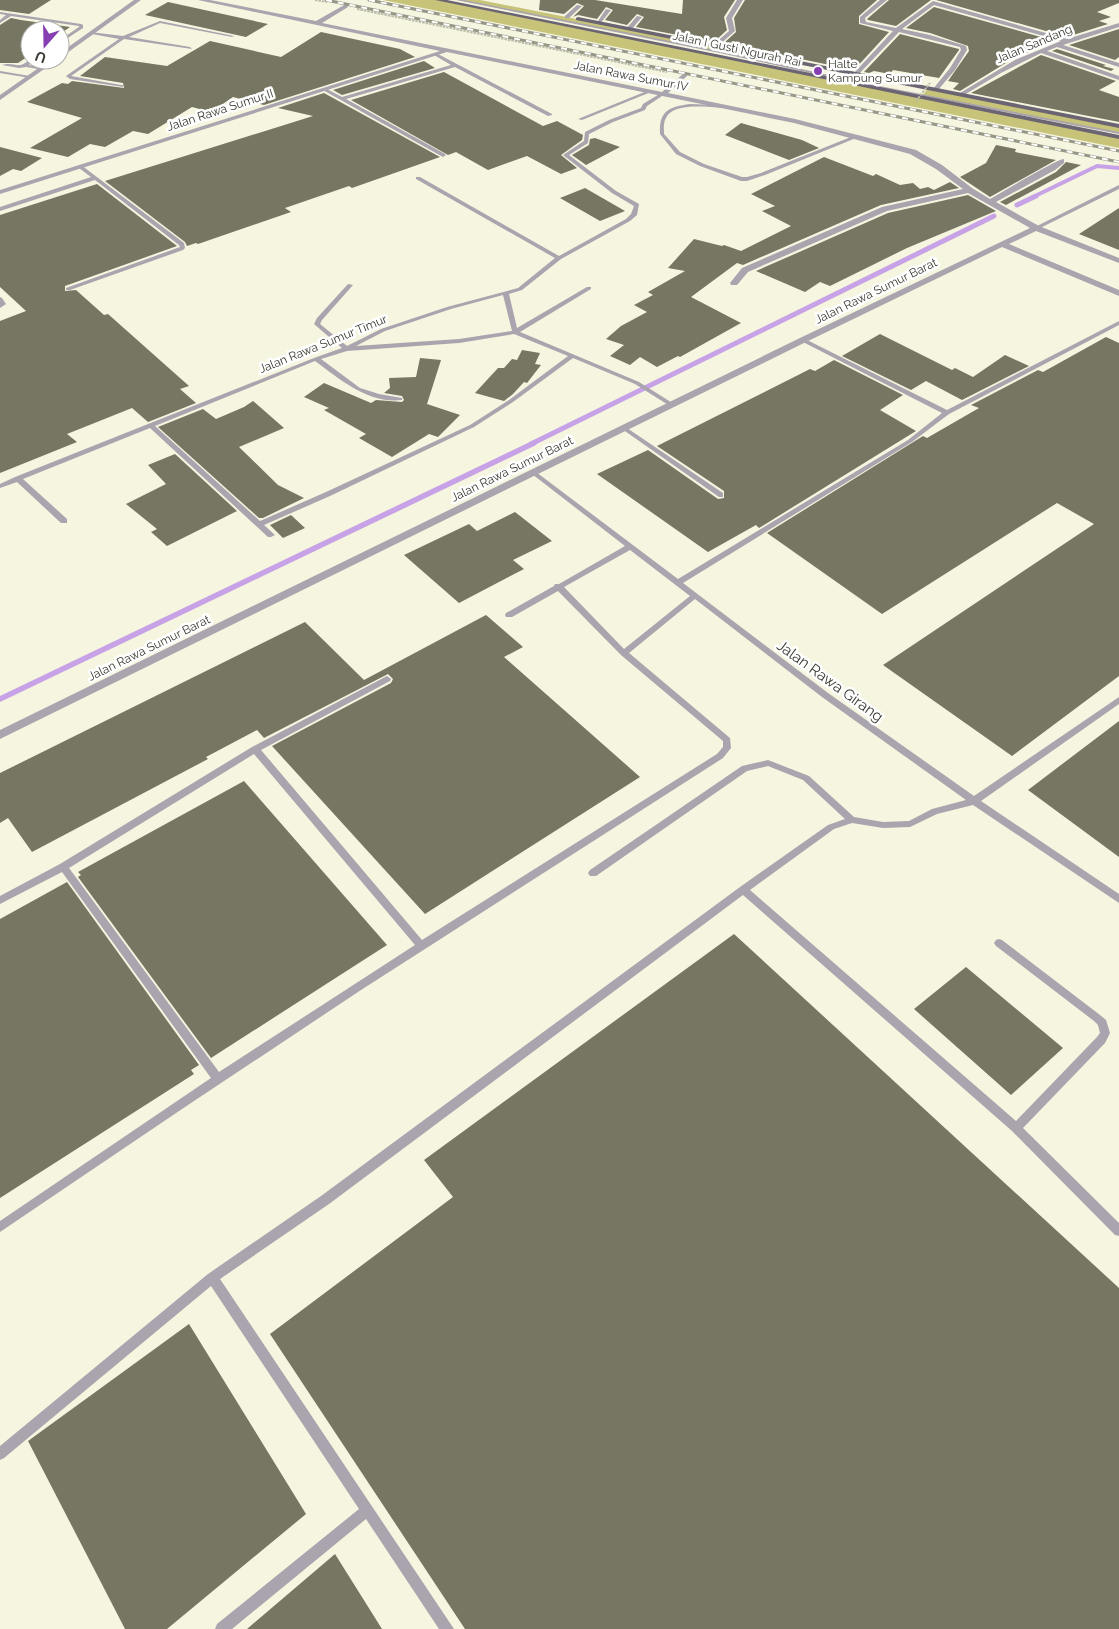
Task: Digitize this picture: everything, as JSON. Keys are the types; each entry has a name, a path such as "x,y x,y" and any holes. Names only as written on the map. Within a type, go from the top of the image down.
{"main road":[{"name":"Jalan I Gusti Ngurah Rai","path":"438,0 1119,137"},
{"name":"Jalan I Gusti Ngurah Rai","path":"480,0 1119,126"}],"street":[{"path":"70,49 138,0"},
{"name":"Jalan Rawa Sumur IV","path":"201,0 742,110 858,136 918,154 969,190 1036,228 1119,261"},
{"path":"716,46 732,31 729,18 740,0"},
{"path":"884,0 868,13 862,21 864,23 963,46 964,50 961,58 936,90"},
{"path":"856,74 897,30 934,3 1066,42"},
{"path":"316,24 346,6"},
{"path":"567,17 579,6"},
{"path":"598,23 608,10"},
{"path":"629,29 639,17"},
{"name":"Jalan Sandang","path":"962,94 1009,65 1056,45 1119,25"},
{"path":"1056,45 1119,65"},
{"name":"Jalan Rawa Sumur II","path":"0,192 81,168 448,50"},
{"path":"1041,51 1119,78"},
{"path":"0,98 40,70"},
{"path":"664,94 685,75"},
{"path":"990,202 1052,168 1061,161"},
{"path":"734,282 745,270 885,209 969,190"},
{"name":"Jalan Rawa Sumur Barat","path":"0,735 672,404 1036,228"},
{"path":"1001,244 1119,293"}],"lane":[{"path":"458,0 720,52 874,86 1119,133"},
{"path":"0,13 49,20"},
{"path":"0,22 11,14"},
{"path":"121,86 70,78 68,76 123,38 160,22 232,36"},
{"path":"70,23 81,25 80,28 70,35"},
{"path":"92,33 190,48"},
{"path":"436,54 550,115"},
{"path":"4,65 20,67"},
{"path":"342,99 454,65"},
{"path":"0,72 30,77"},
{"path":"323,90 444,155"},
{"path":"580,119 649,92"},
{"path":"620,226 634,214 637,205 614,192 566,155 586,142 587,133 611,121 641,110 645,105 664,94"},
{"path":"632,99 645,105"},
{"path":"742,110 698,105 680,108 668,113 663,119 662,134 678,153 702,165 741,179 763,174 858,136"},
{"path":"68,289 183,247 182,244 81,168"},
{"path":"0,209 95,178"},
{"path":"418,178 559,258"},
{"path":"1036,228 1119,187"},
{"name":"Jalan Rawa Sumur Timur","path":"0,486 316,359 346,349 383,330 449,308 520,289 559,258 620,226"},
{"path":"350,285 319,319 317,324 346,349 459,341 515,332 589,288"},
{"path":"506,294 515,332"},
{"path":"0,299 3,304 0,306"},
{"path":"678,583 910,441 947,413 1119,323"},
{"path":"515,332 637,383 672,404"},
{"path":"803,340 947,413"},
{"path":"260,524 472,426 511,401 571,357"},
{"path":"316,359 358,389 378,396 400,399"},
{"path":"151,426 271,535"},
{"path":"624,428 721,495"},
{"name":"Jalan Rawa Girang","path":"534,473 825,695 974,801 1119,898"},
{"path":"17,478 64,521"},
{"path":"509,615 630,547"},
{"path":"0,1227 218,1079 421,945 720,756 726,748 727,740 624,653 558,586"},
{"path":"624,653 694,596"},
{"path":"0,900 63,867 255,749 387,679"},
{"path":"0,1454 212,1278 325,1200 743,890 831,827 852,820 883,825 910,824 935,811 974,801 1119,700"},
{"path":"255,749 421,945"},
{"path":"593,873 745,768 768,762 806,778 852,820"},
{"path":"63,867 218,1079"},
{"path":"743,890 1016,1128 1119,1231"},
{"path":"998,943 1097,1018 1102,1023 1105,1033 1101,1040 1016,1128"},
{"path":"212,1278 447,1629"},
{"path":"222,1629 367,1510"}],"path":[{"path":"315,0 685,75"},
{"path":"916,100 930,83"}],"shaded area":[{"path":"383,0 438,0 1119,137 1119,148"},
{"path":"458,0 480,0 786,60 781,66 720,52"},
{"path":"928,88 1119,126 1119,133 923,95"}],"building":[{"path":"0,0 51,0 29,14 0,10"},
{"path":"540,0 595,0 682,14 683,0 735,0 724,17 727,30 714,42 636,27 644,17 637,14 627,25 605,20 613,10 606,7 597,19 578,15 573,17 584,6 577,3 564,14 539,10"},
{"path":"745,0 877,0 859,16 859,24 889,32 854,70 724,43 736,32 734,18"},
{"path":"889,0 931,0 896,26 867,19"},
{"path":"936,0 1119,0 1119,3 1097,12 1111,17 1099,21 1108,24 1067,37"},
{"path":"168,2 268,24 246,37 145,15"},
{"path":"934,7 1055,41 1014,58 960,91 953,89 959,83 948,81 969,51 968,46 930,33 906,28"},
{"path":"11,18 21,20 20,62 18,63 0,63 0,25"},
{"path":"1119,29 1119,57 1115,60 1069,45"},
{"path":"321,32 400,49 415,57 264,105 233,97 211,112 192,107 148,134 133,131 105,147 90,144 68,157 30,148 82,118 27,102 62,83 68,84 72,81 124,88 123,83 80,76 105,57 167,66 210,41 281,57"},
{"path":"900,34 959,50 939,78 893,70 890,74 874,71 864,72"},
{"path":"1057,49 1114,69 1111,71 1052,51"},
{"path":"1041,55 1116,81 1099,90 1119,97 1119,122 971,93"},
{"path":"424,61 435,68 342,95 333,90"},
{"path":"444,72 543,126 557,121 583,135 582,140 561,155 577,168 561,174 527,156 488,170 456,152 448,155 351,100"},
{"path":"324,93 440,157 352,188 349,186 285,208 291,212 198,244 187,246 185,242 105,181 313,116 278,108"},
{"path":"741,123 802,140 819,148 789,160 725,135"},
{"path":"595,138 620,147 586,165 572,155 589,145 590,139"},
{"path":"996,145 1016,149 1015,152 1056,160 990,197 960,177 986,163"},
{"path":"0,147 42,158 21,171 13,169 0,176"},
{"path":"824,157 873,176 876,174 900,185 913,183 920,189 928,187 934,190 950,182 959,188 881,205 743,265 737,263 691,297 741,323 680,357 678,356 657,367 640,357 630,365 610,356 624,345 606,339 621,326 647,312 634,305 653,295 648,292 685,271 668,268 694,239 724,245 741,251 791,226 762,211 775,206 751,194"},
{"path":"1066,162 1081,165 1006,205 1000,202 1056,172"},
{"path":"97,184 177,246 65,286 65,291 76,290 104,315 108,314 189,386 180,389 196,403 148,422 132,408 67,434 77,442 0,473 0,321 26,311 0,287 0,215"},
{"path":"585,188 625,211 600,221 560,198"},
{"path":"968,195 996,211 907,248 830,286 820,282 805,292 756,271 888,213"},
{"path":"1119,208 1119,250 1079,234"},
{"path":"880,334 952,370 955,368 973,377 1005,355 1029,366 962,400 926,381 911,390 842,356"},
{"path":"1106,337 1119,343 1119,676 1012,756 883,665 1094,524 1057,503 882,614 767,533 923,436 927,438 979,408 971,405 1038,370 1043,372"},
{"path":"522,350 540,353 535,364 541,365 527,383 524,382 504,401 475,393 498,368 504,368 512,359 517,360"},
{"path":"420,358 441,360 427,404 460,415 438,437 429,434 392,457 359,438 366,434 324,410 329,408 304,397 324,383 371,403 376,400 402,402 404,400 402,396 384,393 390,388 389,378 416,377"},
{"path":"834,360 903,395 880,410 916,431 759,528 756,525 708,552 597,474 648,450 718,499 724,498 724,491 657,446 810,369 815,371"},
{"path":"253,401 284,428 239,447 278,485 304,498 263,518 259,518 158,427 203,409 216,419"},
{"path":"175,454 237,511 167,546 151,532 157,529 126,504 166,484 148,465"},
{"path":"515,512 552,541 513,560 524,569 459,603 404,555 469,524 477,531"},
{"path":"291,515 305,528 283,538 270,525"},
{"path":"486,615 523,647 504,657 640,777 425,914 272,746 391,683 393,679 388,674 264,738 257,730 206,757 208,759 32,852 8,818 0,823 0,773 305,622 364,680"},
{"path":"1119,721 1119,857 1028,790"},
{"path":"244,781 387,945 211,1058 78,877 81,875 78,872"},
{"path":"67,882 199,1065 191,1070 194,1074 0,1198 0,919"},
{"path":"734,934 1119,1288 1119,1629 465,1629 270,1334 453,1197 424,1160"},
{"path":"966,967 1063,1048 1011,1095 914,1009"},
{"path":"189,1324 306,1514 167,1629 125,1629 28,1441"},
{"path":"335,1554 382,1629 247,1629"}],"waterway":[{"path":"1033,197 1097,166 1119,168"},
{"path":"1017,205 1036,196"},
{"path":"531,444 994,216"},
{"path":"0,699 534,443"}],"railway":[{"path":"326,0 1119,162"},
{"path":"369,0 1119,151"}],"place":[{"name":"Halte Kampung Sumur","path":"818,71"}]}
